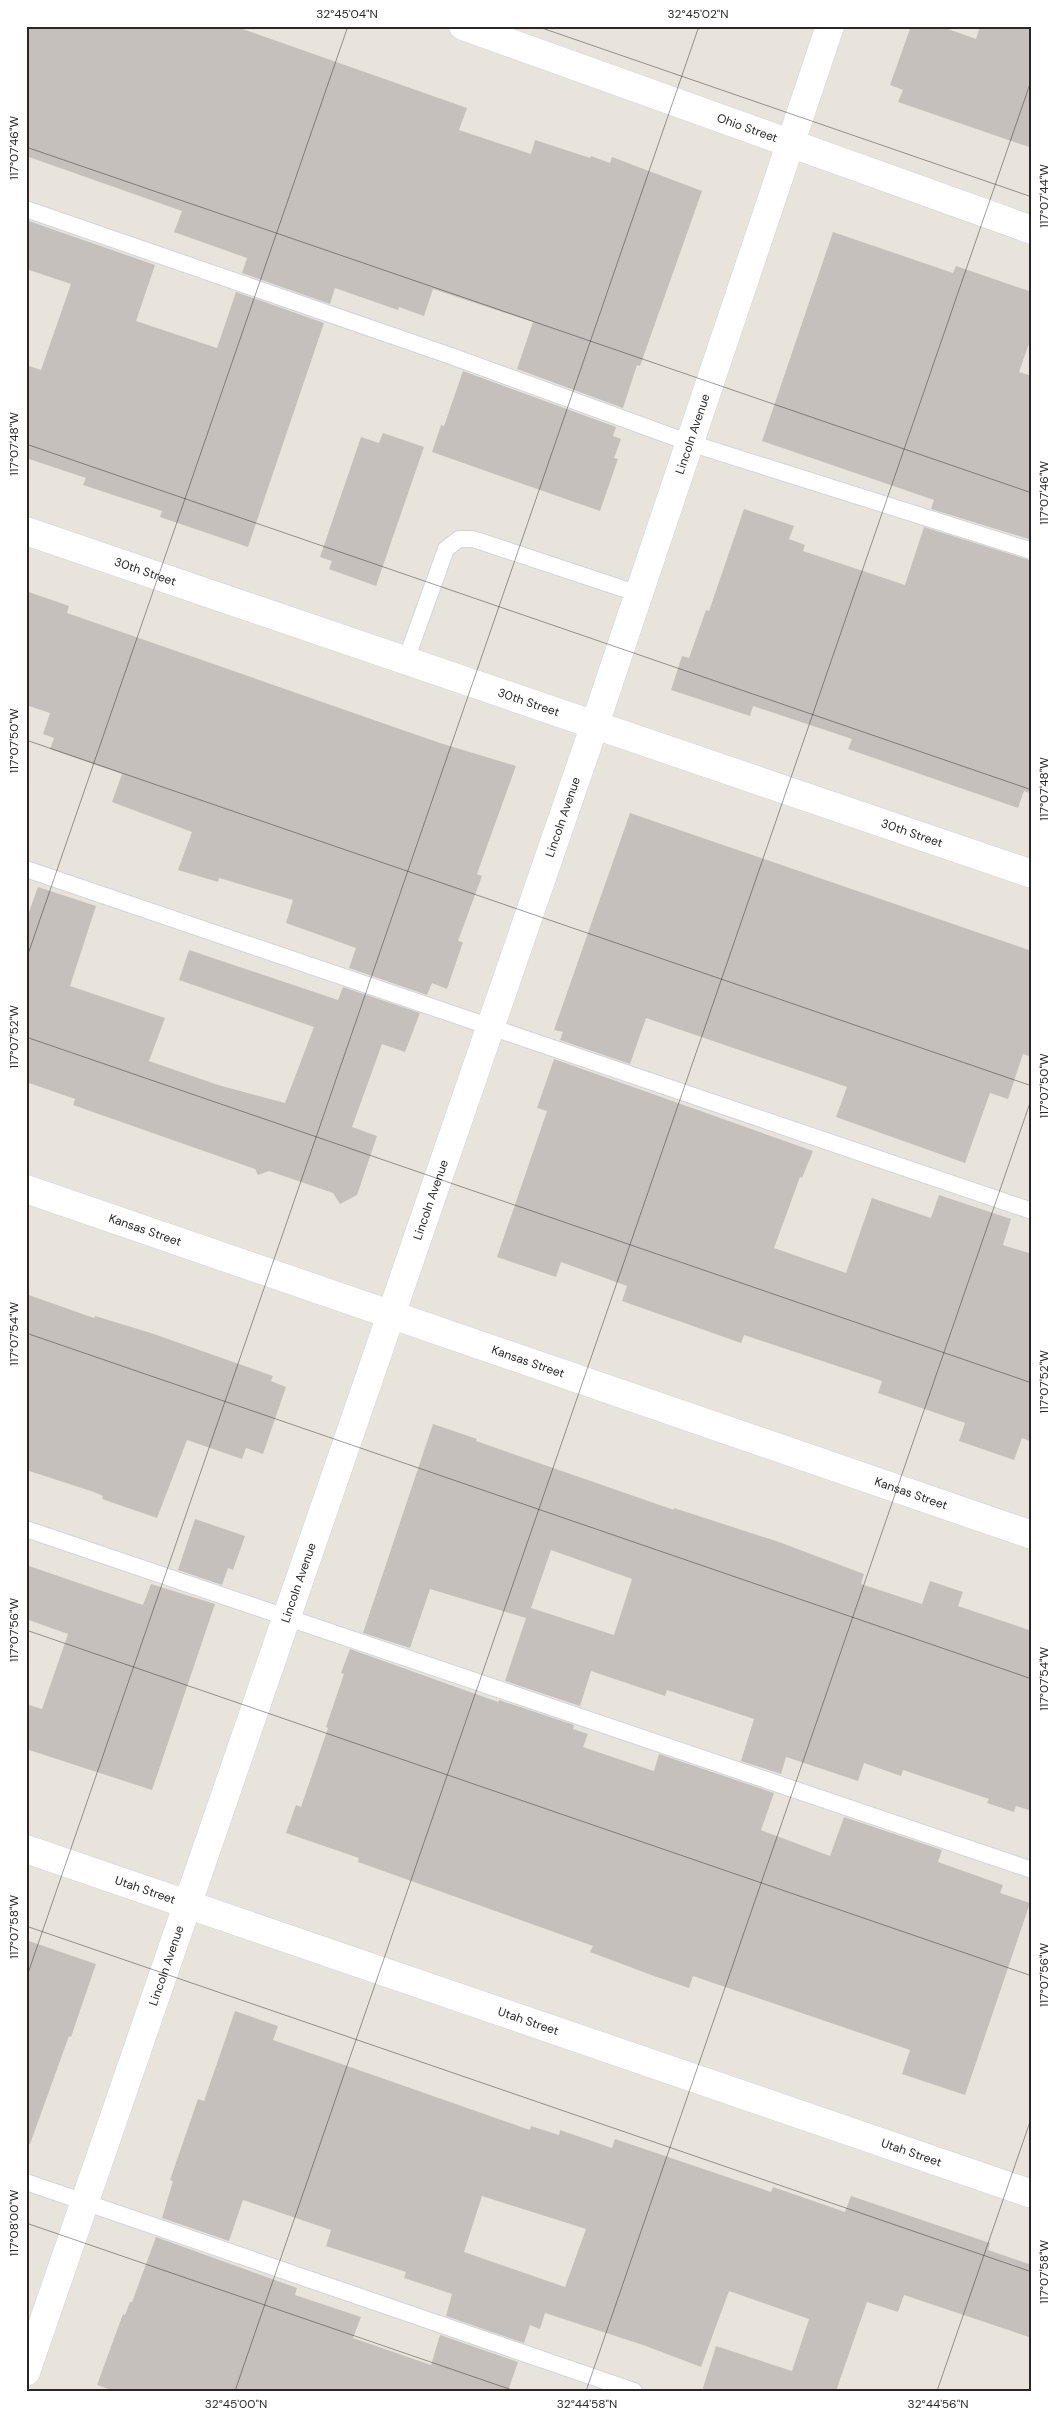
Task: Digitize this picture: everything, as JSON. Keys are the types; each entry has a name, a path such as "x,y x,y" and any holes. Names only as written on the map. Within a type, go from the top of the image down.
{"street":[{"name":"Ohio Street","path":"463,26 791,142 1032,230"},
{"name":"Lincoln Avenue","path":"26,2372 595,724 830,26"},
{"name":"30th Street","path":"26,531 1032,874"},
{"name":"Kansas Street","path":"26,1189 1032,1535"},
{"name":"Utah Street","path":"26,1849 1032,2194"}],"lane":[{"path":"26,208 451,356 690,443 1032,551"},
{"path":"406,660 446,549 459,539 473,539 639,594"},
{"path":"26,869 1032,1211"},
{"path":"26,1529 713,1760 1032,1870"},
{"path":"26,2182 634,2391"}],"building":[{"path":"26,26 234,26 467,108 459,130 531,154 535,140 610,163 612,157 702,191 640,366 637,365 623,408 517,369 533,322 433,289 424,316 399,307 398,310 335,288 330,304 242,273 247,258 174,232 182,211 26,156"},
{"path":"911,26 940,26 976,39 980,26 1032,26 1032,148 898,102 903,90 890,85"},
{"path":"26,220 155,265 136,321 217,348 236,292 324,323 248,547 160,517 162,511 83,485 86,478 26,458 26,365 41,370 71,284 26,269"},
{"path":"833,232 953,273 956,266 1032,292 1032,335 1019,372 1032,376 1032,540 931,509 934,500 762,441"},
{"path":"463,371 616,427 613,436 621,439 614,458 618,459 600,511 432,452 441,425 444,426"},
{"path":"383,433 424,447 376,586 329,569 332,561 320,557 361,437 379,443"},
{"path":"744,509 794,526 789,539 805,545 803,551 905,585 924,527 1032,561 1032,794 1024,791 1018,808 848,749 852,739 753,706 750,716 671,690 682,656 689,658 706,610 709,611"},
{"path":"26,591 69,606 67,613 440,743 516,766 477,874 482,876 458,941 463,942 447,989 432,983 427,995 349,968 356,948 286,923 293,900 219,878 218,882 178,870 192,832 112,802 122,774 50,749 54,738 43,734 50,713 26,705"},
{"path":"630,813 1032,951 1032,1057 1023,1054 1008,1099 990,1093 965,1163 836,1117 847,1087 646,1018 630,1064 560,1040 563,1032 554,1030"},
{"path":"38,887 96,906 70,986 165,1018 149,1061 218,1085 285,1103 314,1027 179,980 189,950 338,1000 343,987 420,1013 405,1052 382,1044 352,1127 377,1136 357,1195 340,1204 333,1193 269,1171 258,1175 255,1169 73,1105 75,1099 26,1082 26,920"},
{"path":"554,1059 813,1151 802,1178 800,1177 774,1248 846,1273 872,1198 931,1218 939,1195 1011,1219 1003,1245 1032,1254 1032,1442 1022,1438 1014,1460 959,1441 965,1423 878,1393 882,1381 744,1335 741,1343 622,1301 627,1286 561,1262 556,1277 497,1257 547,1111 537,1108"},
{"path":"26,1294 94,1318 95,1316 151,1333 273,1376 271,1381 286,1387 263,1454 246,1448 242,1459 187,1440 157,1518 102,1499 103,1496 94,1492 26,1470"},
{"path":"433,1424 477,1439 476,1441 674,1510 674,1508 779,1542 864,1574 861,1584 922,1604 930,1581 963,1592 958,1606 1032,1631 1032,1811 1016,1806 1014,1812 987,1803 989,1799 903,1770 901,1776 864,1763 858,1781 786,1757 781,1774 741,1761 754,1719 667,1690 665,1696 591,1671 580,1706 505,1681 526,1618 430,1589 410,1648 363,1633","holes":["551,1550 632,1579 614,1635 531,1608"]},
{"path":"195,1519 245,1536 233,1570 228,1568 222,1585 178,1570"},
{"path":"26,1565 143,1605 151,1584 215,1604 152,1790 26,1749 26,1704 42,1709 68,1634 26,1619"},
{"path":"350,1649 498,1702 499,1700 574,1725 573,1729 588,1734 583,1747 654,1771 659,1754 774,1793 761,1830 830,1856 844,1817 942,1850 938,1862 1003,1885 1000,1893 1030,1903 965,2095 902,2074 910,2050 693,1976 689,1988 654,1976 590,1952 593,1946 358,1862 359,1858 286,1833 296,1805 301,1807 328,1728 326,1727 344,1674 341,1673"},
{"path":"26,1940 96,1964 71,2037 69,2036 30,2144 26,2143"},
{"path":"235,2011 278,2026 273,2040 530,2130 531,2126 559,2135 560,2130 612,2148 615,2139 771,2192 773,2187 845,2212 851,2196 990,2243 988,2250 1032,2265 1032,2338 904,2295 898,2312 867,2302 836,2391 702,2391 716,2346 792,2371 809,2319 729,2291 701,2367 646,2346 545,2313 540,2329 530,2325 524,2343 446,2316 452,2294 404,2278 406,2272 326,2246 331,2230 243,2200 229,2241 162,2218 173,2181 170,2180 198,2099 204,2101","holes":["482,2196 586,2229 565,2287 464,2252"]},
{"path":"156,2237 297,2288 295,2295 361,2317 353,2338 431,2365 440,2335 518,2362 508,2391 114,2391 97,2385 123,2314 125,2315 130,2302 132,2302"}]}
